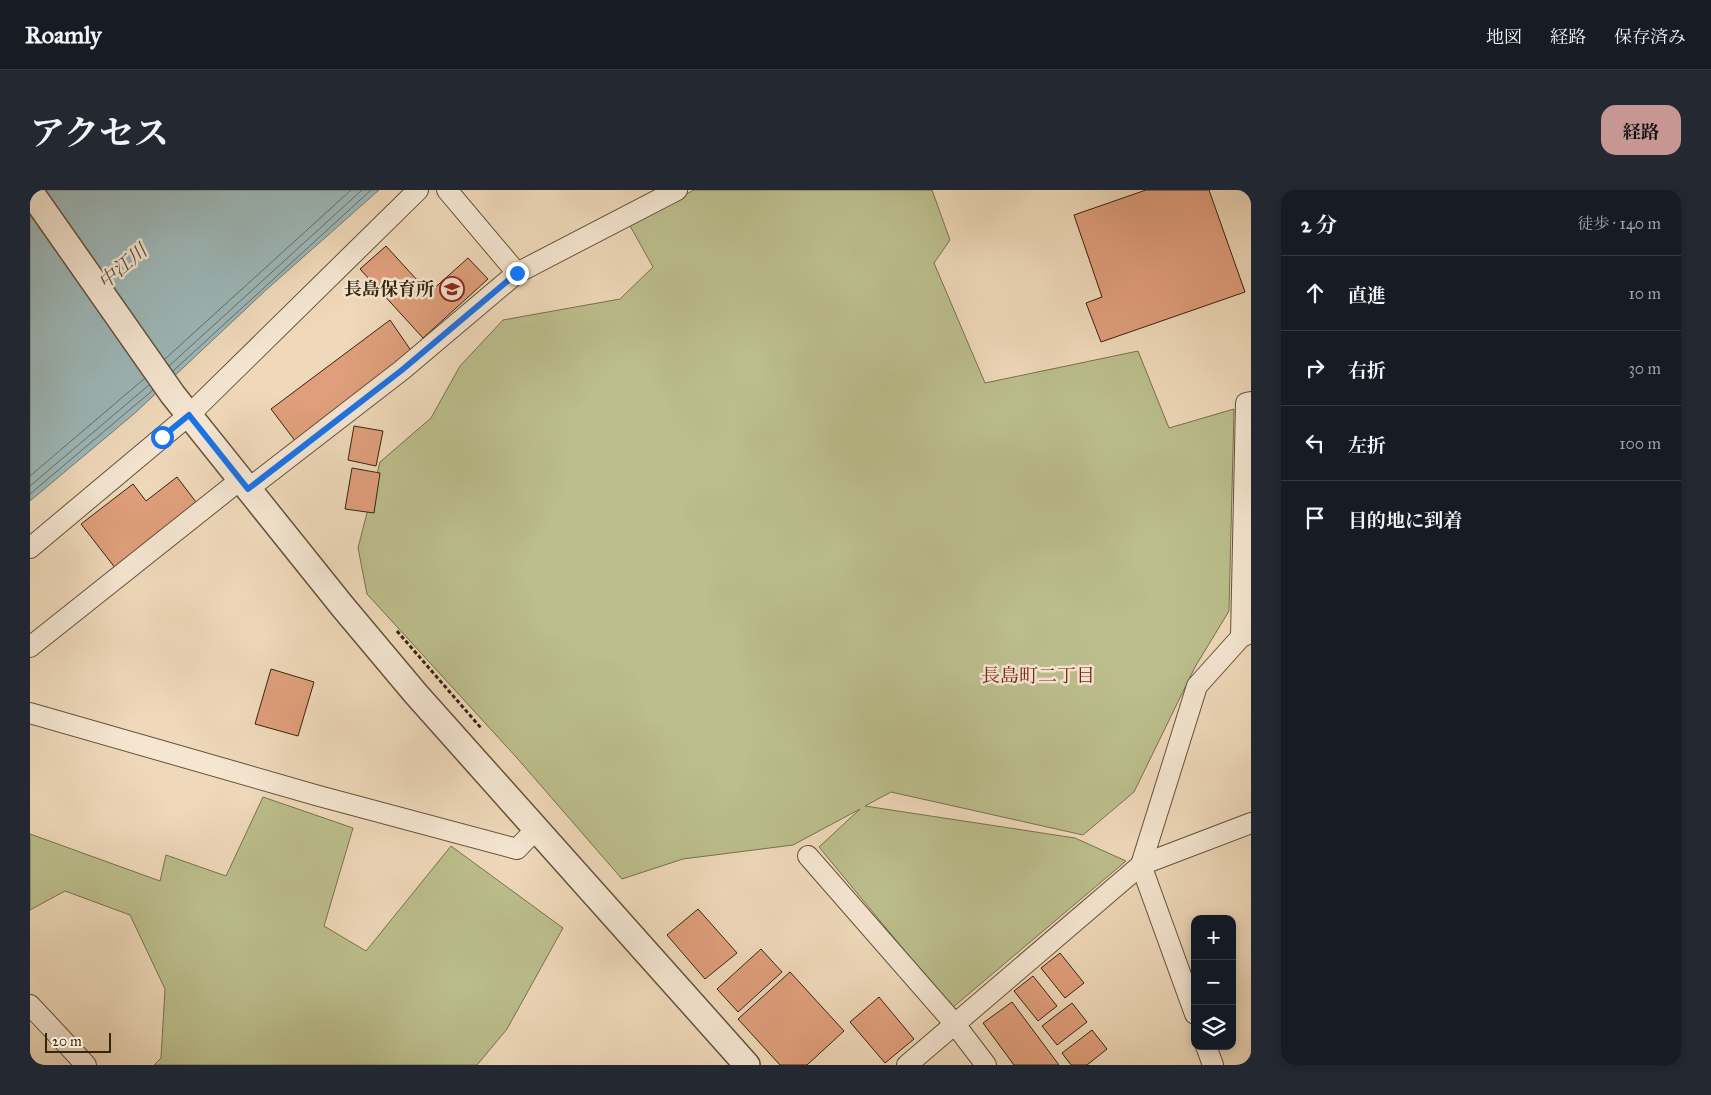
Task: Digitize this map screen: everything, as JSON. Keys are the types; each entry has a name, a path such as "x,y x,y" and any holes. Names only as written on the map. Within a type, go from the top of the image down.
{"street":[{"path":"30,548 189,415 418,190"},
{"path":"447,190 517,273"},
{"path":"30,647 244,484 402,370 517,273 677,190"},
{"path":"30,191 173,395 416,694 747,1065"},
{"path":"1192,1005 1142,865 1196,686 1246,635 1246,403 1251,402"},
{"path":"30,713 517,849 536,829"},
{"path":"907,1065 954,1023 1142,865 1251,823"},
{"path":"808,856 954,1023 986,1065"},
{"path":"30,1005 86,1065"},
{"path":"1207,1050 1213,1065"}],"green space":[{"path":"694,190 932,190 950,240 934,263 985,383 1138,351 1169,428 1234,409 1229,611 1195,667 1134,792 1083,835 891,792 865,806 1075,838 1126,861 952,1008 819,847 860,809 793,845 683,859 622,879 517,758 367,594 358,548 380,462 431,418 460,366 503,320 620,299 653,267 629,224"},
{"path":"263,797 353,828 324,926 366,951 451,846 563,928 507,1029 477,1065 154,1065 161,1058 165,989 130,915 65,891 30,910 30,834 160,881 166,855 226,876"}],"water":[{"name":"中江川","path":"43,190 379,190 266,290 135,413 30,501 30,202"}],"building":[{"path":"1146,190 1209,190 1245,292 1101,342 1086,303 1102,297 1074,215"},
{"path":"386,246 429,293 468,258 488,279 423,338 360,269"},
{"path":"390,320 412,352 296,442 271,409"},
{"path":"354,426 383,431 376,466 348,460"},
{"path":"352,468 380,473 374,513 345,509"},
{"path":"177,477 199,506 116,569 81,524 133,484 146,501"},
{"path":"271,669 314,682 298,736 255,724"},
{"path":"698,909 737,953 705,979 667,935"},
{"path":"761,949 782,972 738,1012 717,989"},
{"path":"1060,953 1084,983 1065,998 1041,968"},
{"path":"790,972 844,1031 807,1065 780,1065 738,1019"},
{"path":"1033,976 1057,1006 1038,1021 1014,991"},
{"path":"879,997 914,1039 885,1063 850,1022"},
{"path":"1012,1002 1059,1065 1014,1065 983,1023"},
{"path":"1072,1003 1087,1022 1057,1045 1042,1026"},
{"path":"1092,1030 1107,1049 1087,1065 1071,1065 1062,1053"}],"place":[{"name":"長島保育所","path":"452,289"}],"district":[{"name":"長島町二丁目","path":"1038,675"}],"route":[{"path":"162,437 189,415 248,489 402,370 517,273"}]}
